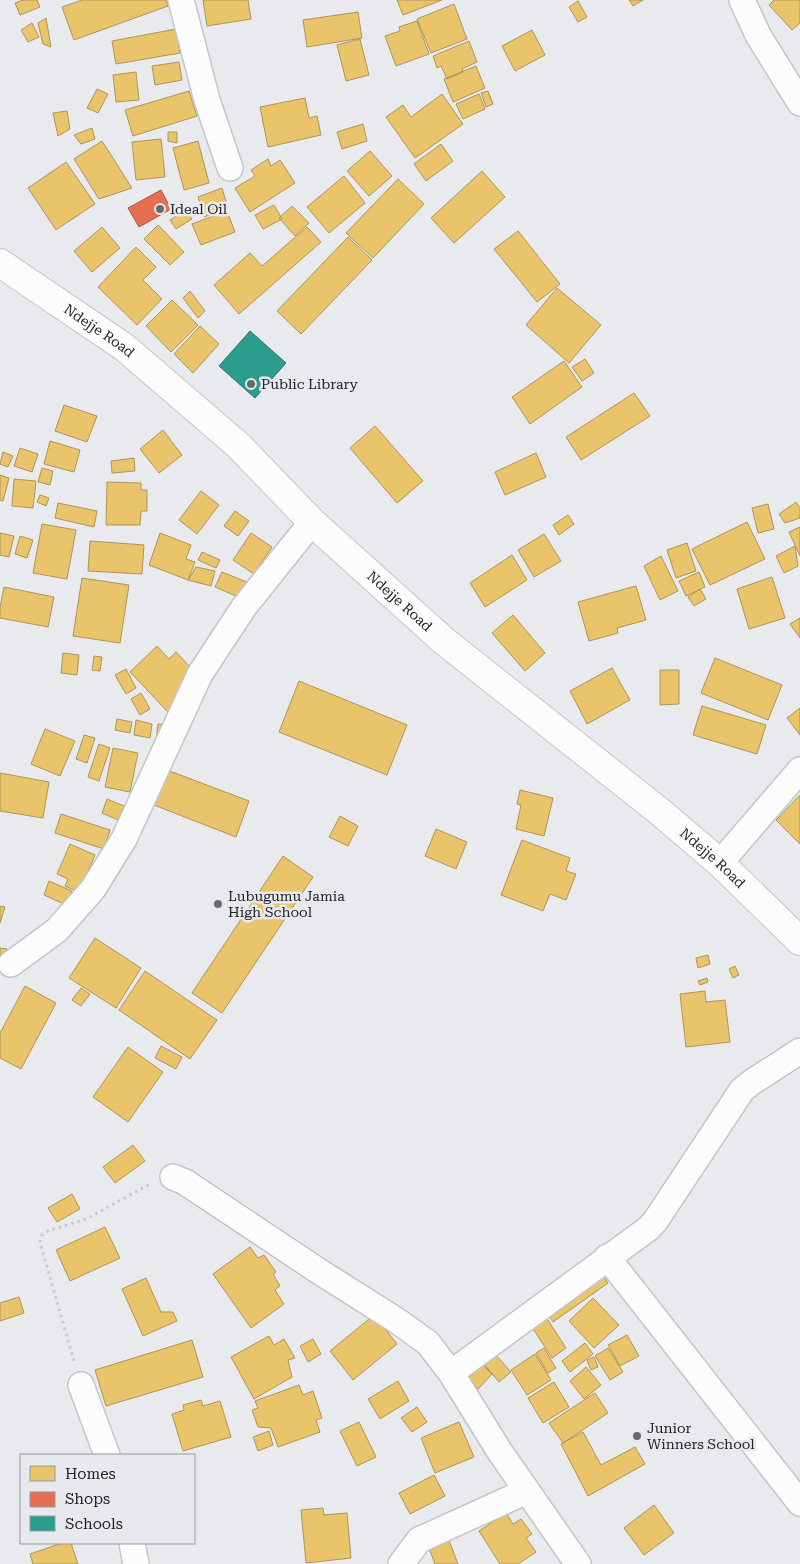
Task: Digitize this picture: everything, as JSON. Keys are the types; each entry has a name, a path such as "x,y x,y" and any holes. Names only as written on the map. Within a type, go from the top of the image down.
{"street":[{"path":"181,0 207,100 230,168"},
{"path":"742,0 758,36 800,103"},
{"name":"Ndejje Road","path":"0,262 124,347 239,446 312,522 444,641 659,811 720,863 800,942"},
{"path":"11,964 57,930 93,889 124,839 200,674 244,607 312,522"},
{"path":"720,863 800,770"},
{"path":"451,1373 649,1228 742,1090 800,1051"},
{"path":"173,1176 396,1320 428,1344 451,1373 500,1452 578,1564"},
{"path":"607,1257 800,1503"},
{"path":"81,1385 108,1454"},
{"path":"401,1564 419,1540 527,1491"},
{"path":"132,1544 136,1564"}],"path":[{"path":"81,1385 40,1242 42,1235 48,1231 86,1219 164,1177 173,1176"}],"building: Homes":[{"path":"23,0 37,0 40,7 20,15 15,3"},
{"path":"82,0 166,0 168,6 74,40 62,7"},
{"path":"203,0 248,0 251,19 207,26"},
{"path":"397,0 442,0 403,15"},
{"path":"629,0 643,0 633,6"},
{"path":"774,0 800,0 800,23 792,30 769,5"},
{"path":"578,1 587,17 578,22 569,7"},
{"path":"454,4 467,39 431,53 417,19"},
{"path":"358,12 362,38 307,47 303,20"},
{"path":"46,18 51,47 43,44 38,23"},
{"path":"417,21 429,54 396,66 385,36 400,31 399,27"},
{"path":"32,23 39,37 28,42 21,30"},
{"path":"176,29 180,53 116,64 112,41"},
{"path":"532,30 545,55 515,71 502,46"},
{"path":"360,39 369,75 346,81 337,45"},
{"path":"469,41 477,62 462,69 463,72 447,79 441,66 437,68 433,56"},
{"path":"179,62 182,80 155,85 152,66"},
{"path":"476,66 485,88 453,102 444,79"},
{"path":"136,72 139,100 116,102 113,75"},
{"path":"97,89 108,94 98,113 87,108"},
{"path":"189,91 197,116 133,136 125,110"},
{"path":"488,91 493,104 486,107 481,93"},
{"path":"442,94 463,124 415,158 386,117 403,105 411,117"},
{"path":"479,94 485,109 463,119 456,104"},
{"path":"305,98 309,118 317,116 321,135 268,147 260,107"},
{"path":"67,111 70,129 58,136 53,113"},
{"path":"363,124 367,141 342,149 337,132"},
{"path":"92,128 95,139 81,144 74,135"},
{"path":"168,132 177,132 177,143 168,141"},
{"path":"161,139 165,177 136,180 132,142"},
{"path":"102,141 132,188 99,199 74,159"},
{"path":"198,141 209,183 184,190 173,148"},
{"path":"441,144 453,161 426,181 414,164"},
{"path":"370,151 392,176 369,196 347,171"},
{"path":"268,159 271,166 280,160 295,183 250,212 235,188 255,176 251,170"},
{"path":"66,162 95,204 56,230 28,188"},
{"path":"482,171 505,197 454,243 431,218"},
{"path":"344,176 365,203 329,233 307,207"},
{"path":"398,179 424,204 373,258 346,233"},
{"path":"222,188 228,208 204,217 198,197"},
{"path":"274,205 282,219 263,229 255,215"},
{"path":"292,206 309,223 295,236 279,218"},
{"path":"185,210 192,219 176,229 170,220"},
{"path":"227,211 235,232 201,245 192,224"},
{"path":"158,225 184,252 170,265 144,239"},
{"path":"102,227 120,248 92,272 74,251"},
{"path":"307,227 321,242 239,314 214,285 250,253 262,266"},
{"path":"518,231 560,284 537,302 494,249"},
{"path":"348,237 372,260 301,334 277,311"},
{"path":"136,247 156,267 143,280 162,299 137,325 98,287"},
{"path":"557,288 601,325 569,363 526,325"},
{"path":"190,291 205,311 198,318 183,298"},
{"path":"172,300 198,325 171,352 146,326"},
{"path":"200,326 219,344 193,373 174,354"},
{"path":"585,359 594,373 582,381 572,367"},
{"path":"564,361 582,387 530,424 512,397"},
{"path":"634,393 650,416 581,460 566,437"},
{"path":"64,405 97,416 87,442 55,431"},
{"path":"375,426 423,481 397,503 350,448"},
{"path":"163,430 182,455 159,473 140,449"},
{"path":"50,441 80,450 74,472 44,464"},
{"path":"20,448 38,454 32,472 14,466"},
{"path":"3,452 13,456 8,467 0,464"},
{"path":"536,453 546,477 505,495 495,472"},
{"path":"134,458 135,471 112,473 111,461"},
{"path":"42,468 53,471 50,485 38,482"},
{"path":"0,475 9,478 3,501 0,500"},
{"path":"14,479 36,481 33,508 12,506"},
{"path":"107,482 141,483 141,490 147,490 147,511 141,511 140,525 106,525"},
{"path":"201,491 219,505 197,534 179,520"},
{"path":"40,495 49,498 46,506 37,502"},
{"path":"796,502 800,508 800,518 785,523 779,514"},
{"path":"58,503 97,511 94,527 55,518"},
{"path":"768,504 774,529 758,533 752,508"},
{"path":"235,511 249,521 238,536 224,526"},
{"path":"568,515 574,524 559,535 553,525"},
{"path":"747,522 765,559 710,585 692,549"},
{"path":"42,524 76,530 67,579 33,573"},
{"path":"800,527 800,556 789,532"},
{"path":"0,533 14,536 9,557 0,555"},
{"path":"160,533 191,545 186,559 195,562 188,580 149,565"},
{"path":"251,533 272,547 254,574 233,560"},
{"path":"544,534 561,561 534,577 518,550"},
{"path":"20,536 33,540 27,558 15,554"},
{"path":"90,541 144,545 142,574 88,571"},
{"path":"687,543 696,571 676,578 667,550"},
{"path":"795,546 798,566 784,573 776,556"},
{"path":"202,552 220,560 216,568 198,560"},
{"path":"512,555 527,580 485,607 470,583"},
{"path":"661,556 678,591 660,600 644,566"},
{"path":"196,567 215,571 211,586 188,580"},
{"path":"222,572 249,583 243,599 215,587"},
{"path":"699,572 705,587 686,596 679,581"},
{"path":"772,577 785,618 749,629 737,589"},
{"path":"82,578 129,585 120,643 73,636"},
{"path":"636,586 646,620 617,628 618,633 589,641 578,602"},
{"path":"4,587 54,597 48,627 0,618"},
{"path":"700,589 706,599 694,606 688,597"},
{"path":"513,615 545,653 525,671 492,633"},
{"path":"800,618 800,638 790,624"},
{"path":"157,646 169,659 176,652 192,669 186,675 195,685 168,712 130,672"},
{"path":"63,653 79,655 77,675 61,673"},
{"path":"94,656 102,657 100,671 92,670"},
{"path":"715,658 782,685 768,720 701,693"},
{"path":"612,668 630,700 587,724 570,691"},
{"path":"126,669 136,688 126,694 115,675"},
{"path":"660,670 679,670 679,704 660,705"},
{"path":"299,681 407,725 387,775 279,732"},
{"path":"141,693 150,709 140,715 131,699"},
{"path":"702,706 766,725 757,754 693,735"},
{"path":"800,708 800,735 787,718"},
{"path":"117,719 132,722 130,733 115,730"},
{"path":"136,720 152,724 150,738 134,735"},
{"path":"158,724 171,725 168,742 156,740"},
{"path":"45,729 75,741 60,776 31,764"},
{"path":"84,735 95,738 87,763 76,759"},
{"path":"99,744 110,748 99,781 88,777"},
{"path":"113,748 138,753 130,792 105,787"},
{"path":"167,770 249,801 236,837 154,805"},
{"path":"0,773 49,782 43,818 0,811"},
{"path":"520,790 553,798 544,836 516,829 521,805 517,804"},
{"path":"800,795 800,844 776,820"},
{"path":"107,799 124,806 118,820 102,813"},
{"path":"61,814 110,830 104,849 55,833"},
{"path":"340,816 358,826 348,846 329,837"},
{"path":"436,829 467,842 456,869 425,856"},
{"path":"522,840 570,858 566,871 576,874 566,900 550,894 543,911 501,895"},
{"path":"70,844 95,855 79,892 65,886 68,879 57,874"},
{"path":"283,856 313,877 222,1013 192,993"},
{"path":"49,881 72,891 66,905 44,895"},
{"path":"0,906 5,907 0,923"},
{"path":"95,938 141,968 116,1008 69,978"},
{"path":"0,948 7,949 3,970 0,970"},
{"path":"708,955 710,964 698,968 696,958"},
{"path":"735,966 739,975 733,978 729,969"},
{"path":"145,971 217,1020 190,1059 119,1010"},
{"path":"707,978 708,982 700,985 698,981"},
{"path":"25,986 56,1003 21,1069 0,1058 0,1033"},
{"path":"81,988 90,994 81,1006 72,1000"},
{"path":"705,991 706,1002 725,1000 730,1042 686,1047 680,994"},
{"path":"161,1046 182,1057 176,1069 155,1058"},
{"path":"128,1047 163,1072 128,1122 93,1097"},
{"path":"133,1145 145,1161 115,1183 103,1167"},
{"path":"72,1194 80,1209 57,1222 48,1208"},
{"path":"105,1227 120,1258 70,1281 56,1250"},
{"path":"250,1247 258,1258 264,1255 276,1272 273,1274 280,1286 275,1290 284,1304 251,1328 213,1274"},
{"path":"600,1271 608,1283 553,1322 545,1310"},
{"path":"146,1278 161,1312 173,1312 177,1321 143,1336 122,1289"},
{"path":"19,1297 24,1313 0,1321 0,1303"},
{"path":"593,1298 619,1325 594,1348 569,1321"},
{"path":"544,1314 566,1348 552,1358 530,1324"},
{"path":"374,1315 397,1344 353,1380 330,1351"},
{"path":"627,1335 639,1356 620,1366 608,1345"},
{"path":"269,1336 274,1345 284,1339 295,1358 288,1360 292,1377 254,1399 231,1357"},
{"path":"313,1339 321,1354 308,1362 300,1346"},
{"path":"192,1340 203,1377 106,1406 95,1370"},
{"path":"585,1343 593,1354 570,1372 562,1361"},
{"path":"544,1348 556,1368 548,1373 536,1353"},
{"path":"608,1348 623,1372 610,1380 595,1356"},
{"path":"494,1353 511,1372 499,1382 483,1363"},
{"path":"535,1354 551,1380 527,1395 511,1370"},
{"path":"594,1357 598,1367 591,1370 587,1360"},
{"path":"482,1364 492,1374 478,1389 468,1379"},
{"path":"586,1367 601,1385 584,1399 570,1381"},
{"path":"398,1381 409,1401 380,1419 368,1399"},
{"path":"554,1382 569,1407 543,1423 528,1398"},
{"path":"299,1385 303,1395 313,1391 322,1418 316,1420 320,1432 278,1447 271,1428 258,1427 252,1410 258,1408 255,1401"},
{"path":"595,1393 608,1413 563,1443 549,1423"},
{"path":"201,1400 203,1406 220,1401 231,1437 183,1451 172,1414 184,1410 183,1405"},
{"path":"417,1407 427,1422 412,1432 401,1418"},
{"path":"359,1422 376,1457 357,1466 340,1431"},
{"path":"459,1422 474,1457 435,1473 421,1438"},
{"path":"269,1431 273,1445 258,1451 253,1437"},
{"path":"583,1432 601,1465 635,1447 645,1464 588,1496 561,1444"},
{"path":"434,1475 445,1496 410,1514 399,1493"},
{"path":"654,1505 674,1533 644,1555 624,1528"},
{"path":"323,1508 324,1515 347,1513 351,1558 306,1563 301,1510"},
{"path":"506,1513 513,1524 521,1519 532,1534 526,1538 536,1552 518,1564 500,1564 479,1531"},
{"path":"447,1535 458,1564 435,1564 427,1543"},
{"path":"59,1544 71,1544 78,1564 33,1564 30,1554"}],"building: Shops":[{"path":"161,190 171,209 139,227 128,208"}],"building: Schools":[{"path":"250,331 286,363 255,398 219,366"}],"place":[{"name":"Ideal Oil","path":"160,209"},
{"name":"Public Library","path":"251,384"},
{"name":"Lubugumu Jamia High School","path":"218,904"},
{"name":"Junior Winners School","path":"637,1436"}]}
